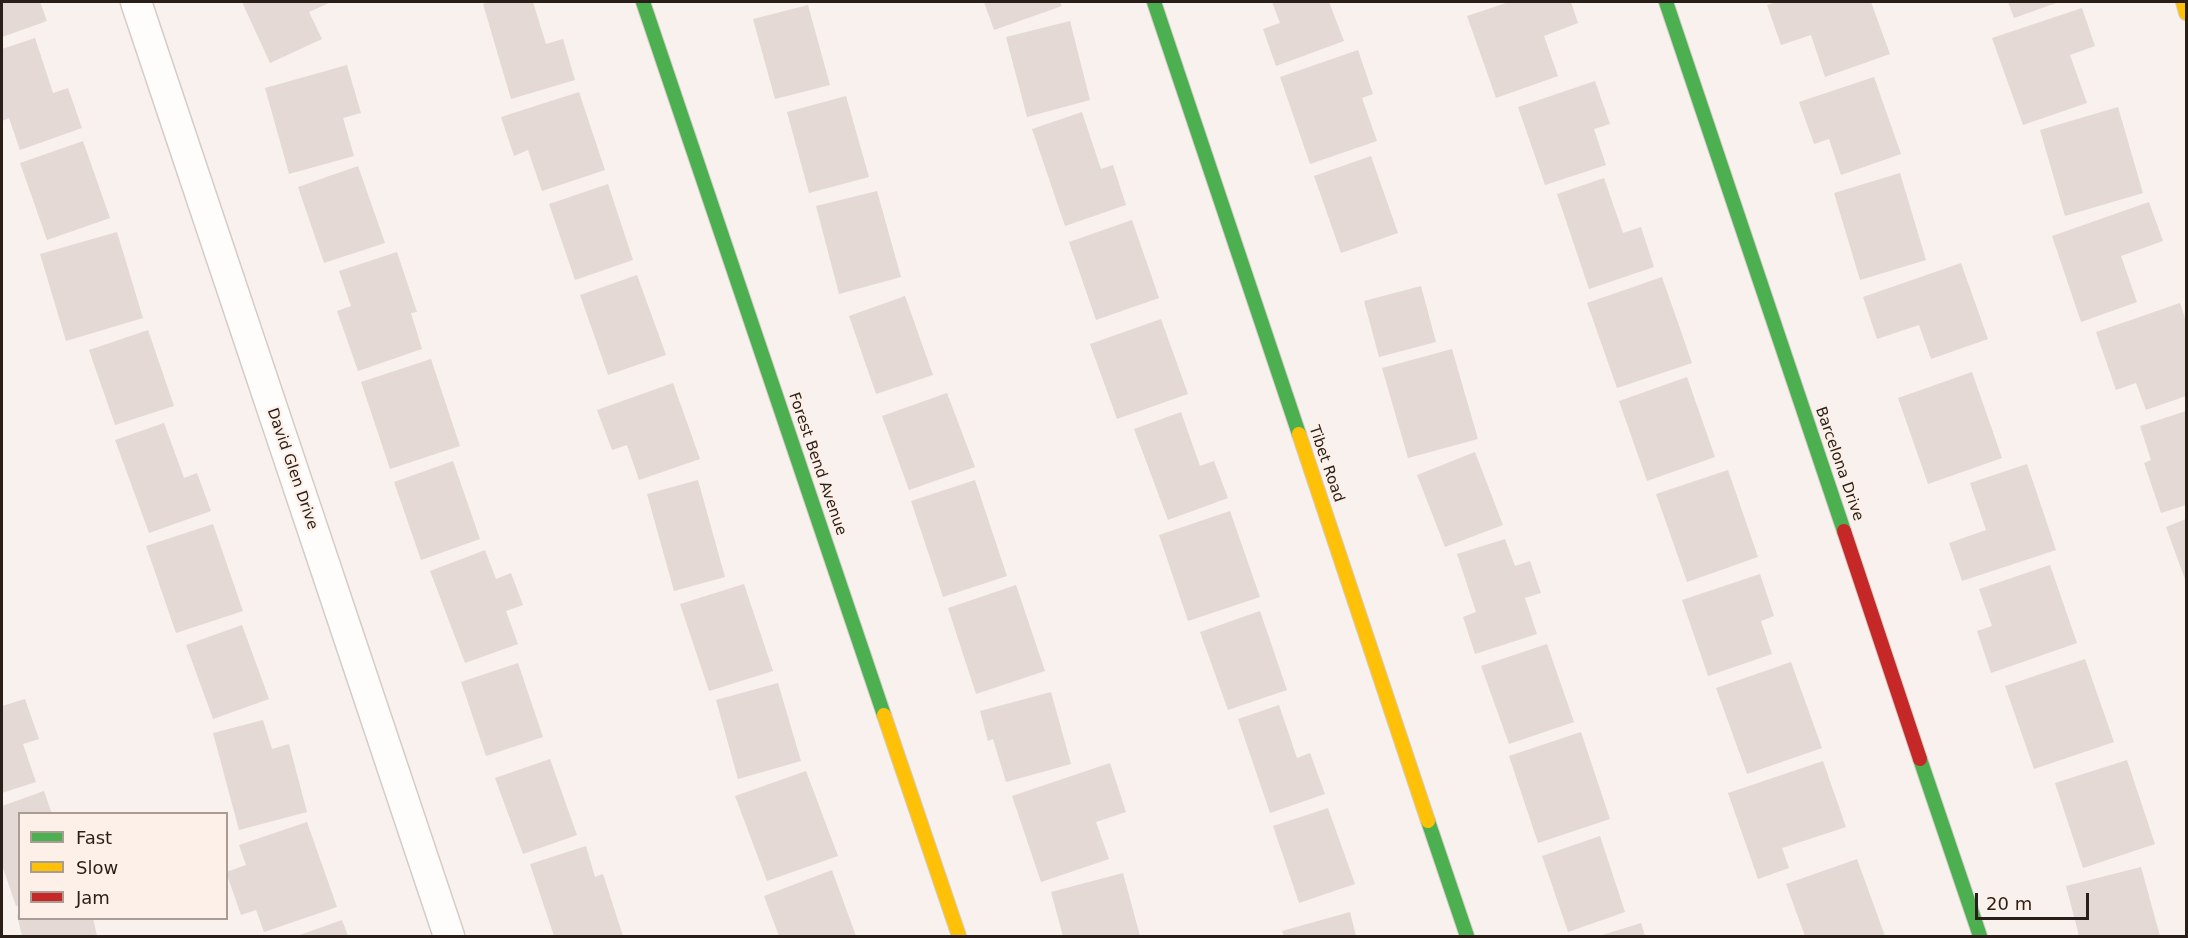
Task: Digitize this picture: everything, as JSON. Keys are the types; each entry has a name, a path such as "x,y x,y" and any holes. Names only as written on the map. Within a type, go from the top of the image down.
{"street":[{"name":"David Glen Drive","path":"136,2 449,936"},
{"name":"Forest Bend Avenue","path":"643,2 959,936"},
{"name":"Tibet Road","path":"1154,2 1467,936"},
{"name":"Barcelona Drive","path":"1666,2 1980,936"},
{"path":"2182,2 2187,13"}],"building":[{"path":"2,2 40,2 47,21 2,37"},
{"path":"242,2 331,2 309,12 322,39 270,63"},
{"path":"533,2 546,44 563,39 575,80 511,99 483,4"},
{"path":"984,2 1060,2 1062,6 994,30"},
{"path":"1272,2 1329,2 1344,41 1276,66 1263,29 1280,23"},
{"path":"1509,2 1571,2 1578,23 1544,36 1558,76 1496,98 1467,16"},
{"path":"1777,2 1871,2 1890,54 1825,77 1811,35 1781,45 1767,5"},
{"path":"2008,2 2059,2 2014,18"},
{"path":"808,5 830,85 775,99 753,19"},
{"path":"2082,8 2095,46 2070,55 2087,103 2023,125 1992,38"},
{"path":"1070,21 1090,100 1027,117 1006,37"},
{"path":"35,38 53,93 68,88 82,128 20,150 9,118 2,121 2,49"},
{"path":"1358,50 1373,94 1362,98 1377,141 1310,164 1280,77"},
{"path":"347,65 361,113 343,118 354,156 289,174 265,88"},
{"path":"1874,77 1901,154 1841,175 1829,139 1814,144 1799,102"},
{"path":"1595,81 1610,124 1594,129 1606,165 1545,185 1518,107"},
{"path":"579,92 605,170 542,191 528,150 514,156 501,117"},
{"path":"846,96 869,177 809,193 787,112"},
{"path":"2118,107 2143,193 2065,216 2040,130"},
{"path":"1082,112 1101,169 1113,165 1126,205 1065,226 1032,129"},
{"path":"83,141 110,218 47,240 20,163"},
{"path":"1371,156 1398,233 1341,253 1314,176"},
{"path":"358,166 385,243 324,263 298,187"},
{"path":"1900,173 1926,260 1860,280 1834,193"},
{"path":"1604,178 1623,233 1641,227 1654,267 1589,289 1557,194"},
{"path":"608,184 633,260 575,280 549,204"},
{"path":"877,191 901,277 839,294 816,206"},
{"path":"2149,202 2163,241 2121,256 2137,302 2081,322 2052,236"},
{"path":"1132,220 1159,298 1096,320 1069,242"},
{"path":"117,232 143,318 66,341 40,254"},
{"path":"397,252 417,312 411,313 422,349 358,371 337,311 351,306 339,271"},
{"path":"1961,263 1988,339 1931,359 1919,325 1877,339 1863,297"},
{"path":"637,275 666,355 608,375 580,295"},
{"path":"1662,277 1692,363 1617,388 1587,303"},
{"path":"1421,286 1436,342 1379,357 1364,301"},
{"path":"905,296 933,375 876,394 849,316"},
{"path":"2180,303 2186,321 2186,396 2146,410 2136,383 2116,390 2096,332"},
{"path":"1161,319 1188,394 1117,419 1090,344"},
{"path":"148,330 174,406 115,425 89,350"},
{"path":"1452,349 1478,439 1408,458 1382,368"},
{"path":"431,359 460,446 390,469 361,382"},
{"path":"1972,372 2002,458 1928,484 1898,398"},
{"path":"1687,377 1715,457 1647,481 1619,401"},
{"path":"673,383 700,459 639,480 627,445 612,450 597,410"},
{"path":"947,393 975,467 909,490 882,416"},
{"path":"2186,411 2186,505 2161,513 2144,463 2151,460 2140,426"},
{"path":"1181,412 1200,466 1214,461 1228,498 1168,520 1134,429"},
{"path":"164,423 184,478 197,473 211,511 149,533 115,440"},
{"path":"1475,452 1503,525 1445,547 1417,475"},
{"path":"453,461 480,539 421,560 394,482"},
{"path":"2027,464 2056,550 1962,581 1949,543 1986,530 1970,483"},
{"path":"1728,470 1758,557 1687,582 1656,494"},
{"path":"698,480 725,577 674,591 647,494"},
{"path":"975,480 1007,576 943,597 911,501"},
{"path":"1230,511 1260,597 1188,621 1159,535"},
{"path":"2186,519 2186,582 2166,527"},
{"path":"213,524 243,611 176,633 146,546"},
{"path":"1505,539 1515,566 1530,561 1541,593 1525,598 1537,634 1475,654 1463,617 1476,612 1457,554"},
{"path":"485,550 496,579 511,573 523,605 506,611 518,644 465,663 430,571"},
{"path":"2050,565 2077,643 1991,673 1977,631 1992,626 1979,589"},
{"path":"1760,574 1774,616 1761,621 1772,654 1708,676 1682,600"},
{"path":"744,584 773,671 709,691 680,604"},
{"path":"1016,585 1045,671 976,694 948,608"},
{"path":"1260,611 1287,690 1228,710 1200,632"},
{"path":"242,625 269,699 213,719 186,645"},
{"path":"1547,644 1574,722 1509,744 1481,666"},
{"path":"2085,659 2114,742 2034,769 2005,686"},
{"path":"1791,662 1822,748 1747,774 1716,688"},
{"path":"518,663 543,737 486,756 461,682"},
{"path":"778,683 801,761 738,779 716,700"},
{"path":"1051,692 1071,764 1006,782 993,739 988,741 980,711"},
{"path":"25,699 39,739 23,744 36,782 2,793 2,706"},
{"path":"1279,705 1297,758 1310,753 1325,794 1270,813 1238,719"},
{"path":"263,720 272,749 289,744 307,812 239,830 213,733"},
{"path":"1581,732 1610,819 1538,843 1509,756"},
{"path":"550,759 577,835 523,854 495,778"},
{"path":"2127,760 2155,844 2083,868 2055,783"},
{"path":"1823,761 1846,827 1782,848 1789,868 1758,879 1728,793"},
{"path":"1110,763 1126,812 1096,822 1109,859 1041,882 1012,796"},
{"path":"806,771 838,856 767,881 735,796"},
{"path":"44,791 51,812 18,812 18,906 16,906 2,865 2,806"},
{"path":"1328,808 1355,884 1299,903 1273,826"},
{"path":"307,822 337,907 264,932 256,910 241,915 228,878 228,871 246,865 239,845"},
{"path":"1600,836 1625,912 1568,932 1542,856"},
{"path":"586,846 595,877 603,874 623,936 554,936 530,864"},
{"path":"1857,859 1885,936 1805,936 1786,884"},
{"path":"2141,867 2160,936 2079,936 2066,886"},
{"path":"832,870 856,936 779,936 764,896"},
{"path":"1123,873 1140,936 1063,936 1051,892"},
{"path":"1350,912 1356,936 1284,936 1282,931"},
{"path":"18,920 93,920 97,936 22,936"},
{"path":"342,920 348,936 297,936"},
{"path":"1641,923 1645,936 1599,936"}],"traffic: fast":[{"path":"643,2 884,715"},
{"path":"1154,2 1299,434"},
{"path":"1666,2 1844,531"},
{"path":"1920,759 1980,936"},
{"path":"1428,821 1467,936"}],"traffic: slow":[{"path":"2183,2 2186,13"},
{"path":"1299,434 1428,821"},
{"path":"884,715 959,936"}],"traffic: jam":[{"path":"1844,531 1920,759"}]}
